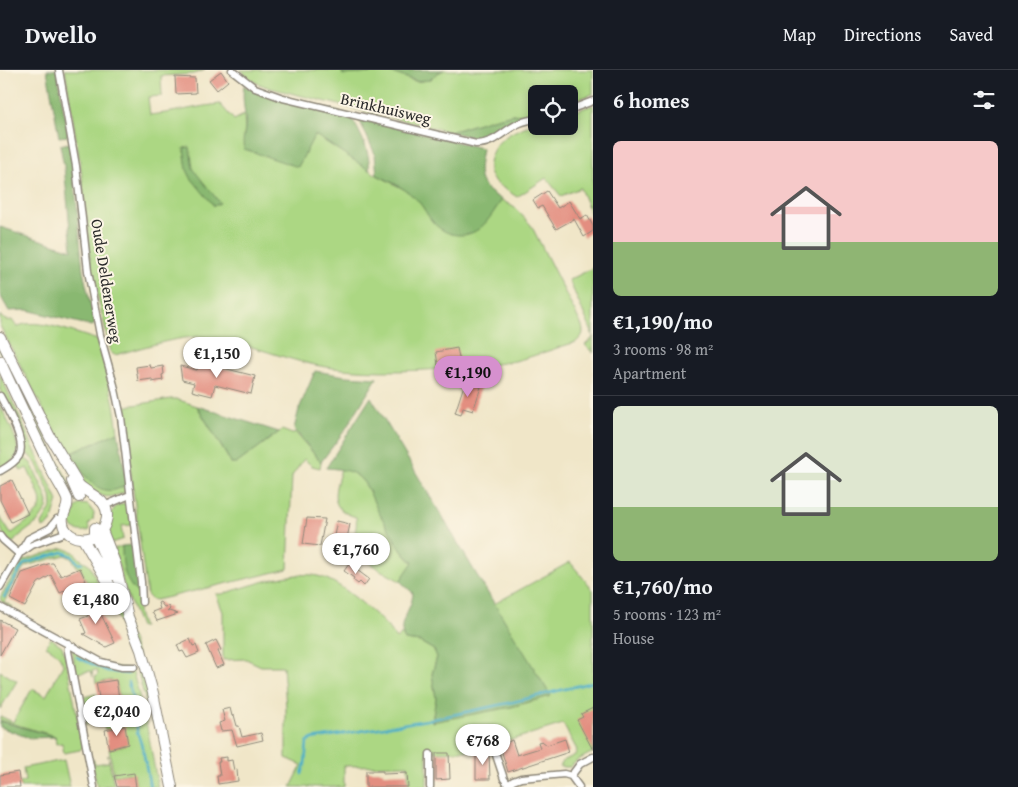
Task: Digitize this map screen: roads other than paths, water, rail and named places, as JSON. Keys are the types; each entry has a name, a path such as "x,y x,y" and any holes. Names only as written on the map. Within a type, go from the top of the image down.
{"main road":[{"path":"0,337 49,435 82,494 101,506 99,521 95,527 99,532 120,589 154,693 172,787"},
{"path":"0,361 52,472 62,488 68,509 64,514 63,520 67,532 83,539 99,532"},
{"path":"57,519 65,503 82,494"},
{"path":"83,539 128,617"}],"street":[{"name":"Oude Deldenerweg","path":"59,70 76,166 88,271 100,335 118,400 142,602"},
{"name":"Brinkhuisweg","path":"232,70 255,88 276,96 476,144 492,142 515,125 528,121"},
{"path":"578,107 593,101"},
{"path":"0,396 19,436 21,448 18,458 0,471"},
{"path":"101,506 130,495"},
{"path":"0,587 28,539 50,528 57,519"},
{"path":"19,554 32,546 67,532"},
{"path":"0,536 19,554"},
{"path":"0,607 101,662 122,667 134,667"},
{"path":"68,643 94,787"},
{"path":"495,752 507,786 521,778 564,774 571,776 579,787"},
{"path":"430,754 430,787"},
{"path":"571,776 580,764 593,757"}],"waterway":[{"path":"4,597 26,563 63,552 72,556 79,564 82,563"},
{"path":"77,657 107,671 128,674"},
{"path":"128,682 137,713 137,731 143,750 150,787"},
{"path":"302,774 307,742 312,739 433,719 593,682"}]}
